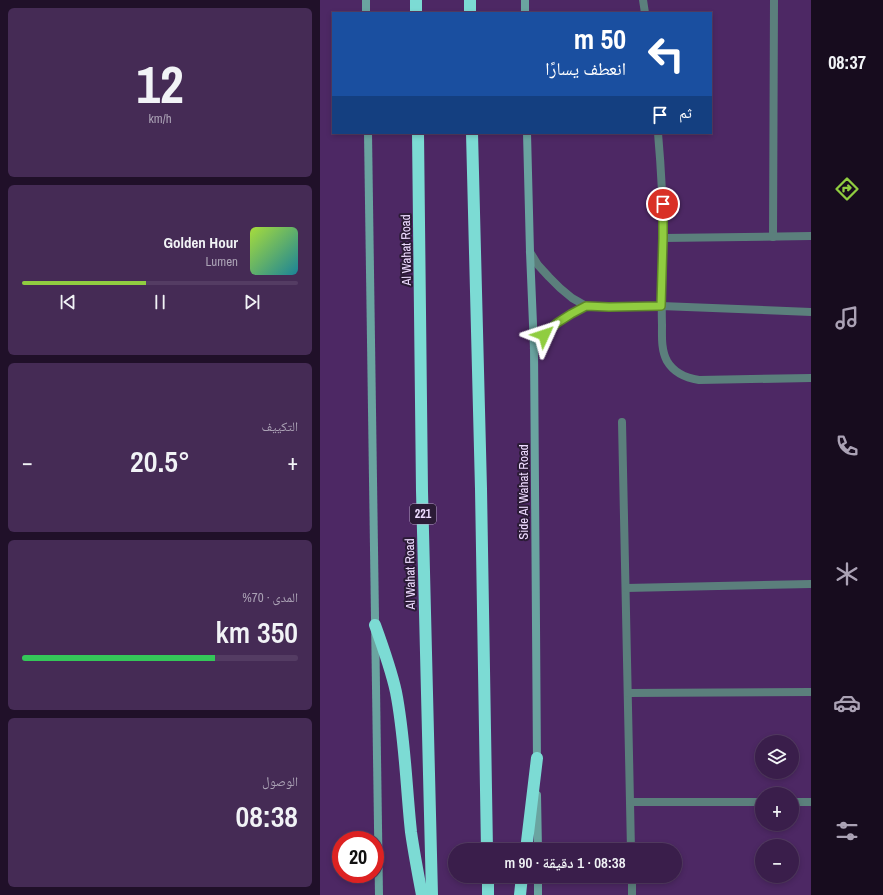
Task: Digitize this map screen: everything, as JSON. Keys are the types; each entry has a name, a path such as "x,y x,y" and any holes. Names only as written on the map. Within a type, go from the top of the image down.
{"highway":[{"path":"416,0 416,12"},
{"path":"470,0 470,12"},
{"name":"Al Wahat Road","path":"418,134 422,491 432,895"},
{"path":"472,134 481,489 487,843"},
{"path":"375,625 390,669 400,714 411,832 422,895"},
{"path":"527,843 537,758"},
{"path":"488,883 488,895"},
{"path":"520,895 521,883"}],"street":[{"path":"366,0 366,12"},
{"path":"525,0 525,12"},
{"path":"368,134 379,895"},
{"name":"Side Al Wahat Road","path":"527,134 534,348 538,843"},
{"path":"538,883 538,895"}],"lane":[{"path":"643,0 645,12"},
{"path":"773,237 774,0"},
{"path":"658,134 663,204 661,306 662,345 666,360 676,372 691,379 699,380 811,378"},
{"path":"663,238 811,236"},
{"path":"530,252 548,277 566,293 586,306 661,306 811,312"},
{"path":"534,348 544,335 557,323 586,306"},
{"path":"622,422 632,843"},
{"path":"626,588 811,584"},
{"path":"628,693 811,692"},
{"path":"630,802 755,802"},
{"path":"799,802 811,802"},
{"path":"632,883 632,895"}],"route":[{"path":"544,335 557,323 586,306 661,306 663,204"}]}
